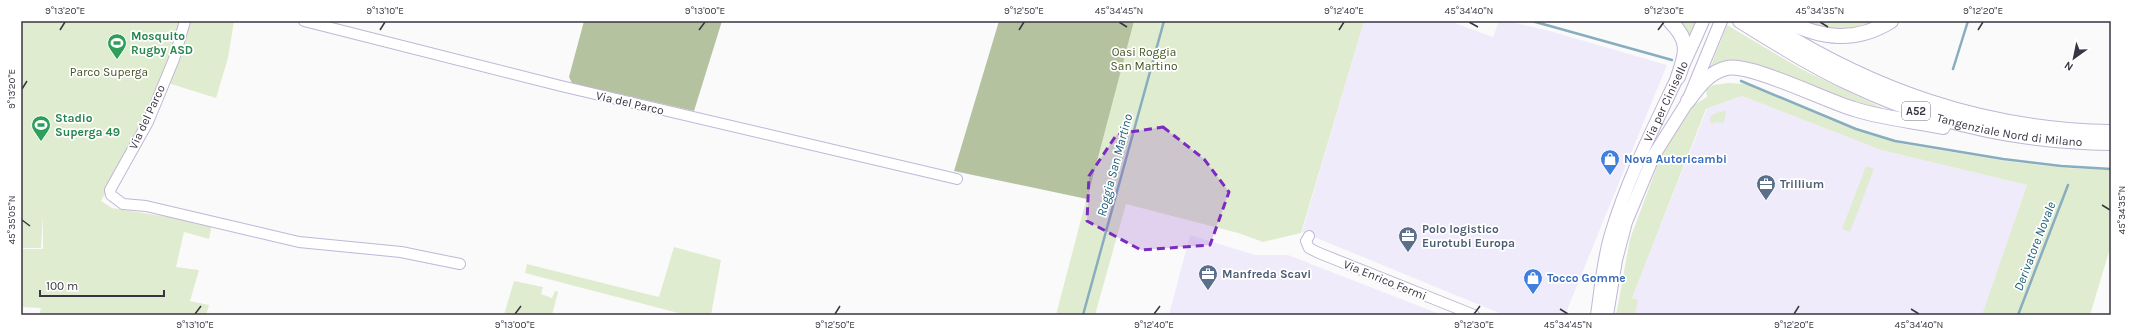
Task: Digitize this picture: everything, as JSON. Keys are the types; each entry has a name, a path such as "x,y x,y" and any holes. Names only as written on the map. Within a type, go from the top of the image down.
{"highway":[{"path":"1670,21 1682,36 1686,48 1678,77"},
{"name":"Tangenziale Nord di Milano","path":"1740,21 1819,68 1885,99 1966,125 2044,140 2111,144"},
{"name":"Tangenziale Nord di Milano","path":"1763,21 1808,49 1856,74 1889,88 1940,106 1976,116 2029,126 2111,132"},
{"path":"1786,21 1818,33 1844,37 1867,33 1890,21"},
{"name":"A52","path":"1688,101 1697,88 1712,74 1727,68 1736,67 1810,92 1854,109 2022,143 2044,140"}],"main road":[{"name":"Via per Cinisello","path":"1596,315 1608,244 1613,228 1644,150 1703,21"},
{"name":"Via per Cinisello","path":"1607,315 1617,253 1626,222 1654,155 1688,101 1706,54 1721,21"}],"street":[{"name":"Via del Parco","path":"185,21 174,59 148,122 110,190 111,195 123,204 146,206 299,242 401,252 460,264"},
{"name":"Via del Parco","path":"304,21 337,25 569,88 957,179"},
{"name":"Via Enrico Fermi","path":"1309,236 1306,241 1309,248 1319,253 1474,315"}],"highlighted area":[{"path":"1163,127 1204,159 1229,192 1210,245 1141,250 1087,221 1089,176 1117,134"}],"shaded area":[{"path":"1364,21 1449,21 1493,37 1499,21 1507,21 1550,31 1667,65 1565,315 1504,315 1302,232"},
{"name":"Trillium","path":"1742,96 1881,150 2027,185 1983,315 1625,315 1707,109"},
{"path":"1190,235 1255,255 1288,255 1442,315 1169,315"}],"green space":[{"name":"Parco Superga","path":"21,21 181,21 170,57 142,125 101,201 112,208 212,224 209,239 184,232 176,267 199,270 190,301 209,305 206,315 39,315 41,308 21,307 21,249 43,249 43,216 41,248 21,248"},
{"path":"189,21 234,21 228,58 216,98 168,83"},
{"path":"584,21 722,21 694,111 572,83 569,77"},
{"path":"999,21 1134,21 1087,199 954,171"},
{"name":"Oasi Roggia San Martino","path":"1133,21 1364,21 1301,233 1263,242 1238,233 1126,204 1095,315 1056,315"},
{"path":"1676,21 1698,21 1691,39"},
{"path":"1796,21 1882,21 1859,29 1839,31"},
{"path":"1727,25 1803,70 1893,113 1762,71 1710,68"},
{"path":"1729,83 1745,84 1857,130 1903,144 2006,161 2065,168 2111,170 2111,245 2090,315 1982,315 2027,185 1881,150 1742,96 1706,109 1632,298 1638,300 1635,315 1616,315 1630,239 1658,164 1655,162 1694,105 1707,97 1706,90 1713,85"},
{"path":"1726,111 1724,123 1715,122 1712,124 1710,121 1711,116 1715,113"},
{"path":"1866,166 1874,169 1850,232 1842,229"},
{"path":"674,247 721,260 711,315 686,315 525,273 527,264 659,297"},
{"path":"514,281 543,287 541,294 552,298 555,291 558,292 552,315 504,315"}],"waterway":[{"name":"Roggia San Martino","path":"1083,315 1164,21"},
{"path":"1532,21 1672,60"},
{"path":"1953,69 1968,21"},
{"path":"1741,81 1856,129 1895,141 2003,159 2061,166 2111,169"},
{"name":"Derivatore Novale","path":"2018,315 2068,185"}],"place":[{"name":"Mosquito Rugby ASD","path":"117,60"},
{"name":"Stadio Superga 49","path":"41,142"},
{"name":"Nova Autoricambi","path":"1610,176"},
{"name":"Trillium","path":"1766,201"},
{"name":"Polo logistico Eurotubi Europa","path":"1408,253"},
{"name":"Manfreda Scavi","path":"1208,291"},
{"name":"Tocco Gomme","path":"1533,295"}]}
